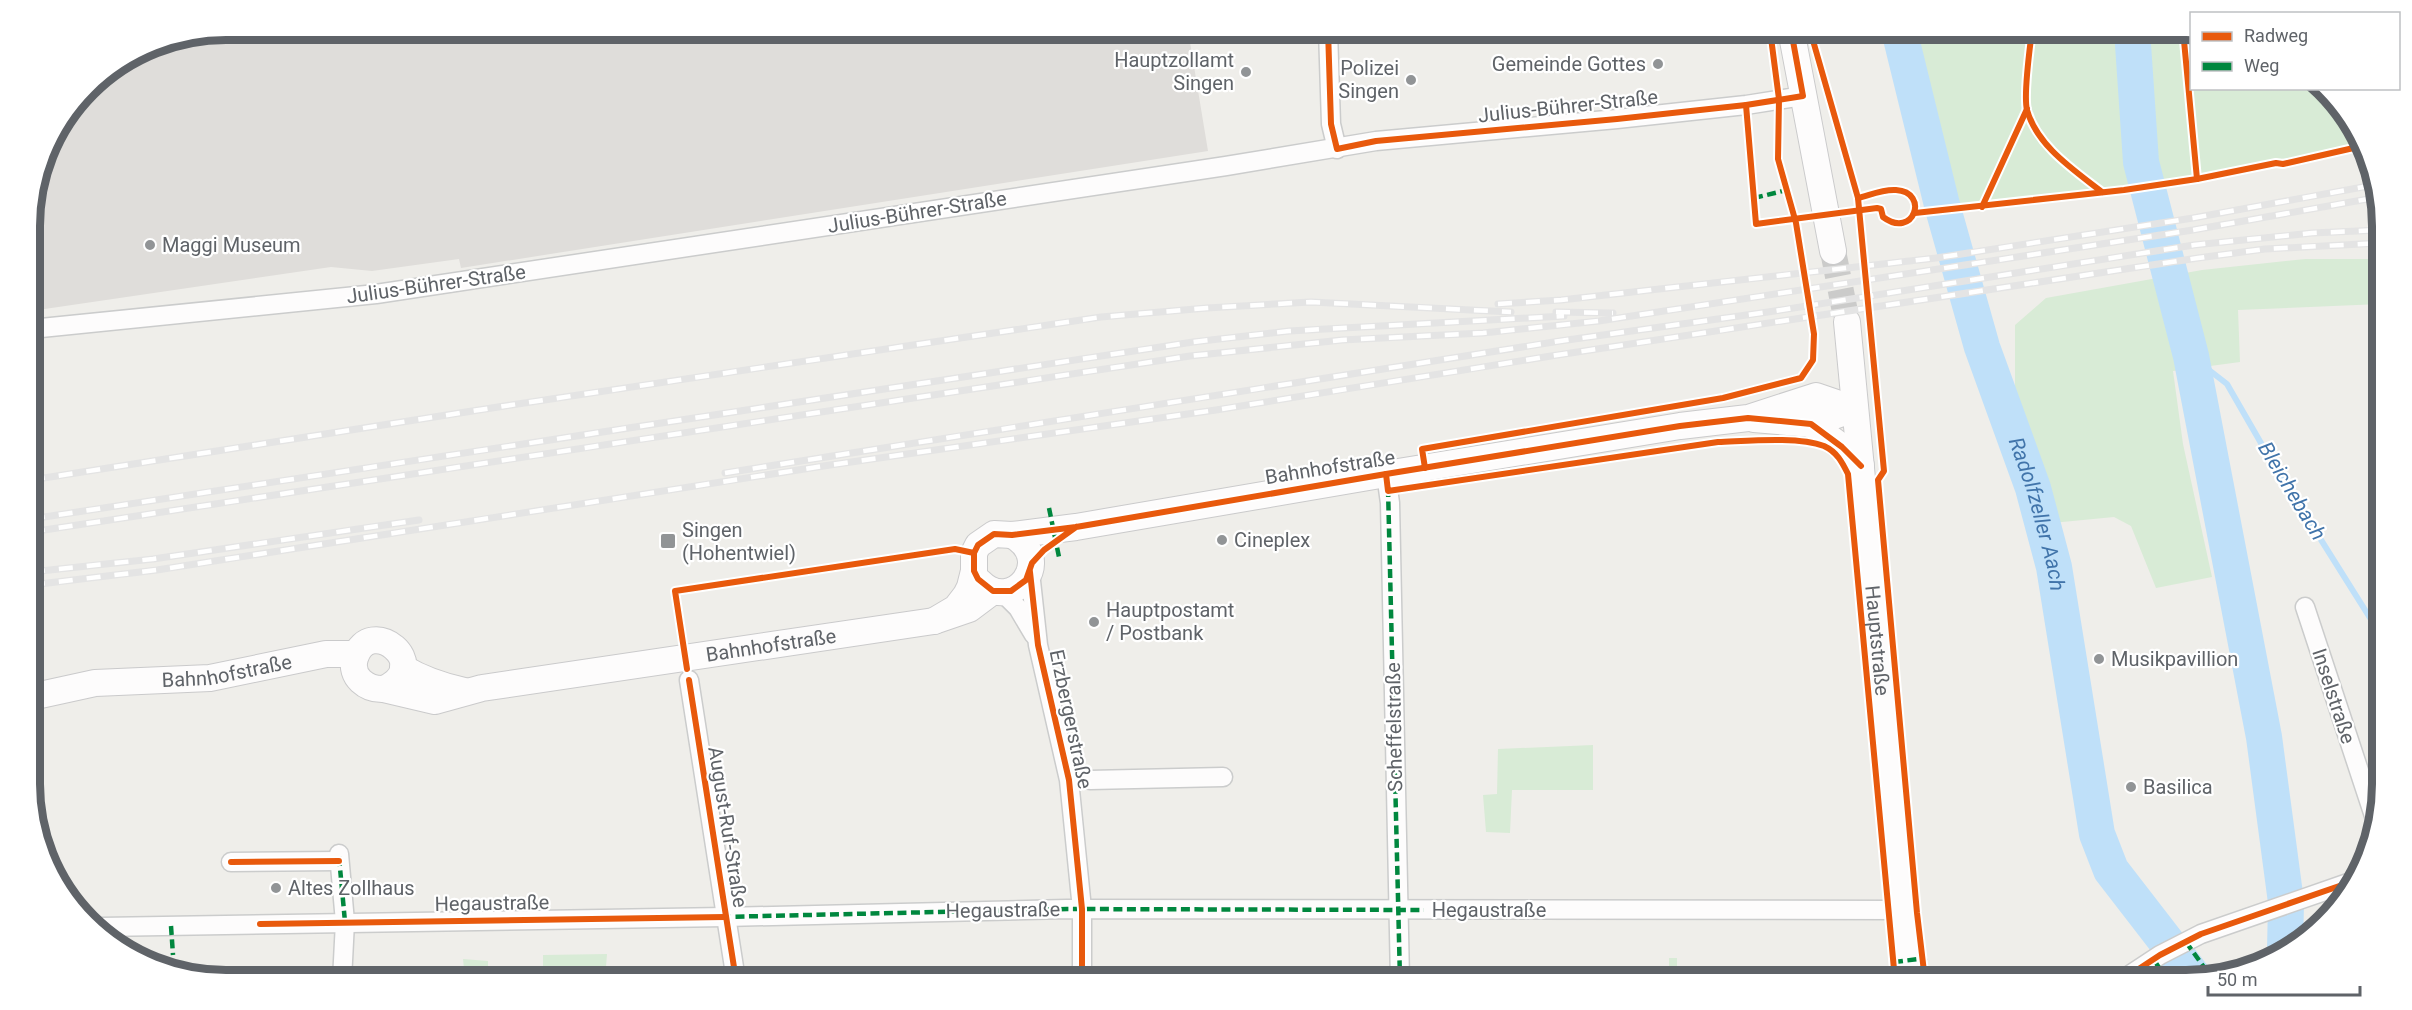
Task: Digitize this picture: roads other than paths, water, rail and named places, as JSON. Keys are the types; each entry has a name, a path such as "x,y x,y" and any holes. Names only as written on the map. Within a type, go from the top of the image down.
{"street":[{"path":"1328,41 1331,124 1337,149"},
{"path":"1793,41 1821,175 1833,251"},
{"name":"Julius-Bührer-Straße","path":"41,328 376,294 1337,149 1376,141 1746,105 1803,96"},
{"name":"Hauptstraße","path":"1847,322 1909,969"},
{"path":"1850,356 1832,380 1816,396 1854,408"},
{"name":"Bahnhofstraße","path":"934,621 956,608 970,587 974,571 974,554 985,538 993,534 1012,535 1076,527 1680,426 1748,418 1816,396"},
{"name":"Bahnhofstraße","path":"1748,418 1811,424 1854,408"},
{"path":"1811,424 1842,447 1861,466"},
{"name":"Scheffelstraße","path":"1386,474 1390,503 1400,969"},
{"name":"Bahnhofstraße","path":"467,692 441,687 403,668 401,653 396,647 382,640 367,643 357,654 355,669 362,683 369,687 435,701 467,692 934,621 969,609 997,592 1020,586 1031,568 1056,540 1076,527"},
{"path":"1012,535 1027,546 1031,568"},
{"name":"Erzbergerstraße","path":"1031,568 1038,645 1069,780 1082,909 1082,970"},
{"path":"974,571 978,579 997,592"},
{"name":"Erzbergerstraße","path":"997,592 1018,608 1038,645"},
{"name":"Inselstraße","path":"2305,607 2370,805"},
{"name":"Bahnhofstraße","path":"40,679 56,678 95,683 146,683 210,678 326,654 357,654"},
{"path":"384,689 397,681 403,668"},
{"name":"August-Ruf-Straße","path":"688,680 734,970"},
{"name":"Bahnhofstraße","path":"40,695 95,683"},
{"path":"1090,780 1223,777"},
{"path":"231,862 339,857 345,922 343,970"},
{"path":"2139,969 2201,934 2341,885"},
{"name":"Hegaustraße","path":"108,927 1082,909 1904,910"}],"waterway":[{"name":"Radolfzeller Aach","path":"1902,41 1942,205 1982,347 2033,488 2054,567 2097,834 2111,870 2188,969"},
{"name":"Radolfzeller Aach","path":"2133,41 2141,162 2191,356 2264,737 2286,902 2285,941"},
{"name":"Bleichebach","path":"2191,356 2227,384 2269,457 2372,621"}],"tunnel":[{"path":"1833,251 1847,322"}],"railway":[{"path":"1498,304 1561,300 1936,258 2193,218 2367,186"},
{"path":"40,531 1190,356 1342,340 1483,333 1599,321 2193,230 2369,199"},
{"path":"725,473 1560,341 1768,312 2194,245 2312,233 2372,230"},
{"path":"40,584 157,570 830,465 1216,410 1551,356 2198,258 2265,249 2372,243"},
{"path":"41,479 511,405 1101,317 1311,302 1511,312"},
{"path":"1556,312 1613,313"},
{"path":"40,518 1193,342 1289,331 1564,316"},
{"path":"40,571 153,559 419,520"}],"place":[{"name":"Gemeinde Gottes","path":"1658,64"},
{"name":"Hauptzollamt Singen","path":"1246,72"},
{"name":"Polizei Singen","path":"1411,80"},
{"name":"Maggi Museum","path":"150,245"},
{"name":"Cineplex","path":"1222,540"},
{"name":"Singen (Hohentwiel)","path":"668,541"},
{"name":"Hauptpostamt / Postbank","path":"1094,622"},
{"name":"Musikpavillion","path":"2099,659"},
{"name":"Basilica","path":"2131,787"},
{"name":"Altes Zollhaus","path":"276,888"}]}
